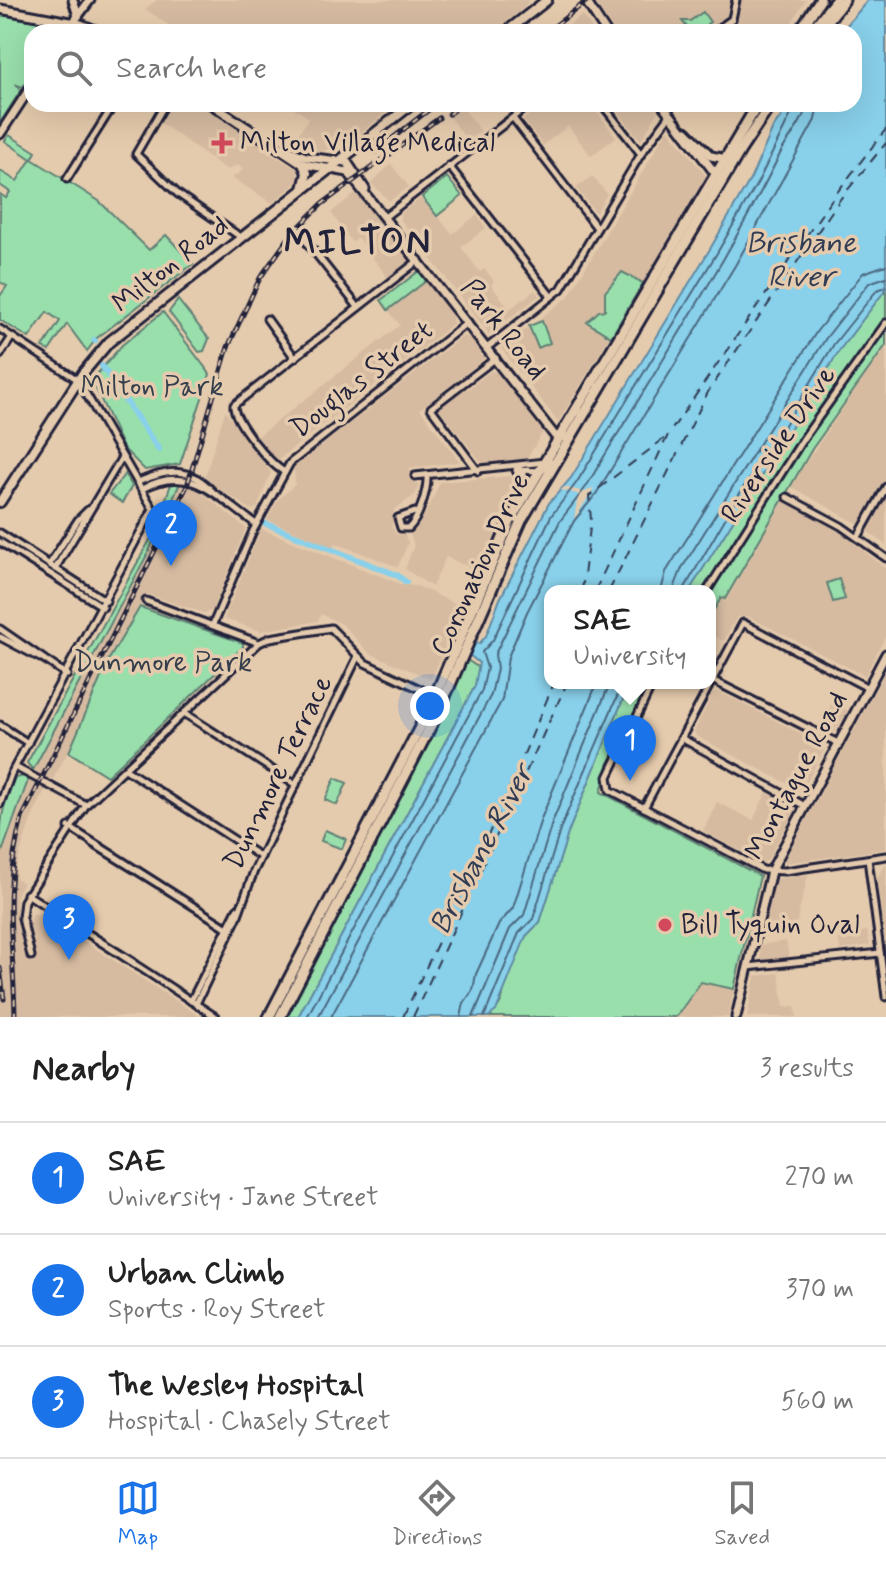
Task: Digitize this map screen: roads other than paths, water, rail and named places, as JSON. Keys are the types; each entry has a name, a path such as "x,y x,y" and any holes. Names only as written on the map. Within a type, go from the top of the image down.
{"highway":[{"path":"804,24 818,4 828,0"},
{"path":"816,24 836,0"},
{"path":"825,24 844,0"},
{"name":"Coronation Drive","path":"467,628 509,543 719,179 753,112"},
{"name":"Coronation Drive","path":"280,1017 440,698 498,545 529,487 763,112"},
{"path":"518,470 529,487"},
{"name":"Coronation Drive","path":"269,1017 440,698"}],"main road":[{"path":"516,24 543,1"},
{"name":"Milton Road","path":"0,502 98,354 122,331 402,112"},
{"path":"303,164 307,173 303,189"}],"street":[{"path":"73,0 83,24"},
{"path":"72,22 90,0"},
{"path":"725,24 732,19 736,0"},
{"path":"587,3 601,24"},
{"path":"0,9 83,24"},
{"path":"0,134 24,97"},
{"path":"67,179 109,112"},
{"path":"160,112 136,154 178,194 242,238"},
{"path":"224,112 303,164 332,167"},
{"path":"386,216 520,112"},
{"path":"608,112 641,154"},
{"path":"668,112 719,179"},
{"path":"513,118 597,229"},
{"path":"488,347 561,289 641,154 673,118"},
{"path":"673,118 711,156 727,159"},
{"path":"277,146 310,158 341,160"},
{"name":"Park Road","path":"341,160 353,167 365,190"},
{"path":"449,166 551,296"},
{"name":"Park Road","path":"332,167 346,170 365,190 555,436 561,438"},
{"path":"305,240 358,307"},
{"path":"285,472 273,465 233,409 420,259"},
{"path":"267,319 295,358"},
{"name":"Douglas Street","path":"213,624 256,524 293,459 468,322"},
{"name":"Riverside Drive","path":"711,585 803,439 886,323"},
{"path":"0,329 78,380 153,511 15,767 0,804"},
{"path":"0,355 12,337"},
{"path":"478,471 431,410 434,404 496,358"},
{"name":"Park Road","path":"546,422 558,428 567,427"},
{"path":"561,438 579,423"},
{"path":"52,567 122,457"},
{"path":"504,469 542,467 558,458"},
{"path":"415,476 542,467"},
{"path":"138,482 182,470 199,478 216,496"},
{"path":"415,512 428,484 427,475"},
{"path":"142,489 177,476 216,496 256,524"},
{"path":"858,537 886,487"},
{"path":"787,497 858,537 886,558"},
{"path":"0,533 105,604"},
{"path":"0,542 105,604"},
{"path":"146,601 259,643"},
{"path":"716,677 743,623 868,688"},
{"path":"31,956 22,918 27,894 69,827 86,805 259,643 270,638 329,628 369,665 440,698"},
{"path":"0,629 41,659"},
{"path":"0,637 67,675"},
{"name":"Montague Road","path":"736,1017 771,871 886,654"},
{"name":"Dunmore Terrace","path":"193,1002 226,927 238,908 358,656"},
{"path":"716,682 838,743"},
{"path":"650,689 608,777 608,785 644,808 760,869 771,871 886,856"},
{"path":"644,808 710,689"},
{"path":"184,713 296,785"},
{"path":"0,725 28,743"},
{"path":"683,739 805,806"},
{"path":"15,767 86,805"},
{"path":"125,769 261,857"},
{"path":"69,827 126,867 159,884 226,927"},
{"path":"868,859 886,997"},
{"path":"27,894 216,1017"},
{"name":"Dunmore Terrace","path":"193,1002 237,918 238,908"},
{"path":"747,967 880,953"}],"water":[{"name":"Brisbane River","path":"868,0 886,0 886,289 841,348 693,585 544,585 544,689 628,689 569,830 540,922 526,936 496,1011 488,1017 298,1017 475,686 479,663 468,654 472,641 479,644 486,636 500,599 549,503 571,478 710,249 751,178 773,128 784,112 862,112 862,24 848,24"}],"waterway":[{"path":"102,366 159,450"},
{"path":"264,523 397,575 406,582"}],"railway":[{"path":"557,24 588,0"},
{"path":"375,152 426,112"},
{"path":"15,1017 10,895 22,818 187,486 228,347 260,278 290,236 322,204 439,118"},
{"path":"0,968 4,999"}],"place":[{"name":"Milton Village Medical","path":"222,143"},
{"name":"Urban Climb","path":"171,566"},
{"name":"SAE","path":"630,781"},
{"name":"Bill Tyquin Oval","path":"665,925"},
{"name":"The Wesley Hospital","path":"69,960"}],"district":[{"name":"MILTON","path":"358,243"}],"park label":[{"name":"Milton Park","path":"152,387"},
{"name":"Dunmore Park","path":"163,663"}]}
